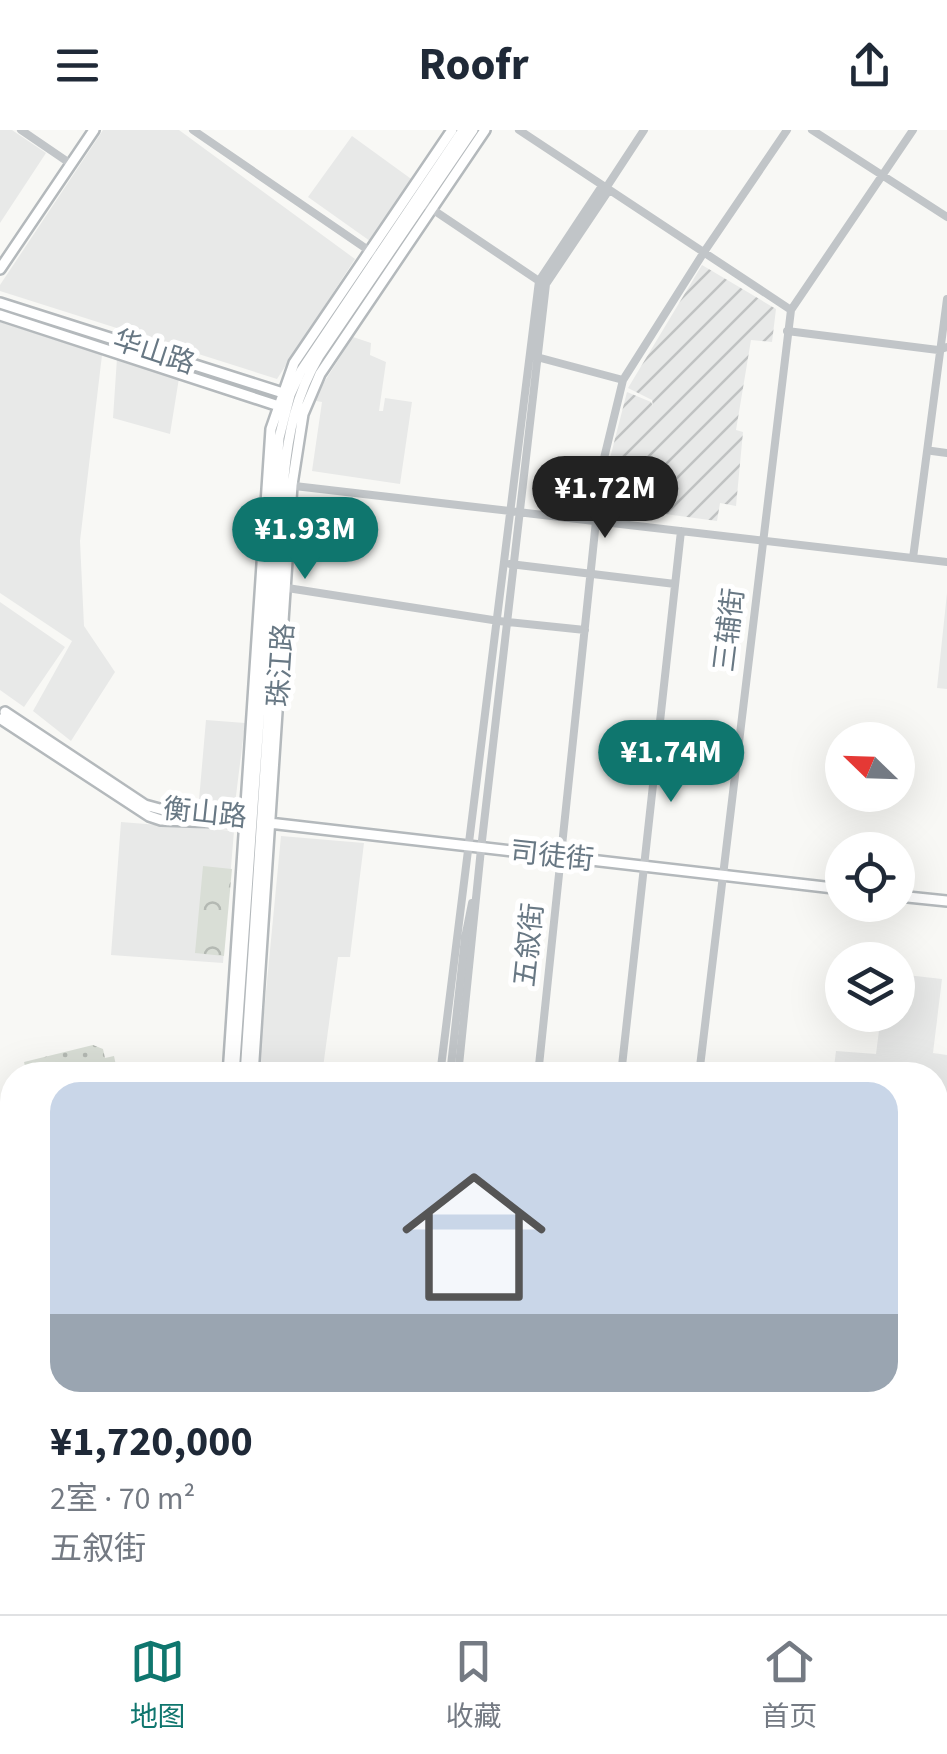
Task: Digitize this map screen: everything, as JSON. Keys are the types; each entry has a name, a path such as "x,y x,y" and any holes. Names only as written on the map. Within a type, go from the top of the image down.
{"main road":[{"path":"0,265 92,130"},
{"path":"0,265 92,130"},
{"name":"珠江路","path":"232,1062 281,587 279,438 306,364 452,130"},
{"name":"珠江路","path":"374,254 463,130"},
{"name":"珠江路","path":"246,1062 255,820 280,484 290,410 294,397 326,364 473,130"},
{"name":"珠江路","path":"427,205 485,130"},
{"name":"华山路","path":"0,303 294,397"},
{"name":"华山路","path":"0,314 290,410"},
{"name":"衡山路","path":"2,716 144,805 255,820"},
{"name":"珠江路","path":"254,1062 255,820"},
{"name":"司徒街","path":"255,820 825,887"},
{"path":"915,898 947,901"}],"street":[{"path":"21,130 68,162"},
{"path":"193,130 374,254"},
{"path":"519,130 790,310 913,130"},
{"path":"451,1062 516,512 538,281 644,130"},
{"name":"五叙街","path":"539,1062 586,630 593,521 623,380 787,130"},
{"path":"812,130 947,217"},
{"path":"533,356 546,284 605,188"},
{"path":"427,205 538,281"},
{"path":"914,558 944,351 947,299"},
{"name":"三辅街","path":"701,1062 790,310"},
{"path":"787,330 944,351"},
{"path":"533,356 623,380"},
{"path":"932,451 947,453"},
{"path":"280,484 947,562"},
{"path":"623,1062 681,531"},
{"path":"510,564 675,584"},
{"path":"281,587 503,622 586,630"},
{"path":"452,1062 480,862 476,848"},
{"path":"451,1062 465,938 480,862"}],"shaded area":[{"path":"0,130 12,130 46,153 0,223"},
{"path":"103,130 179,130 355,259 277,379 0,291 0,285"},
{"path":"352,136 414,181 370,241 308,197"},
{"path":"702,265 776,309 772,342 751,340 736,430 743,432 736,506 720,503 717,521 598,505 627,392 653,406 652,400 628,388"},
{"path":"0,322 102,355 80,541 84,626 115,672 71,741 33,711 72,641 0,593"},
{"path":"353,337 371,343 370,355 386,362 379,411 383,411 385,398 412,402 400,484 312,471 322,402 316,401 319,390"},
{"path":"117,358 179,378 170,434 113,418"},
{"path":"947,593 947,689 937,688"},
{"path":"0,602 65,647 24,707 0,690"},
{"path":"206,720 245,723 235,804 199,800"},
{"path":"121,822 234,831 223,963 111,955"},
{"path":"281,836 364,843 350,957 338,957 324,1062 259,1062"},
{"path":"915,976 942,979 933,1053 947,1055 947,1062 835,1062 836,1051 876,1054 879,1032 915,1032"}],"green space":[{"path":"203,866 232,869 224,956 195,953"},
{"path":"93,1045 103,1049 105,1058 114,1056 115,1062 24,1062"}]}
